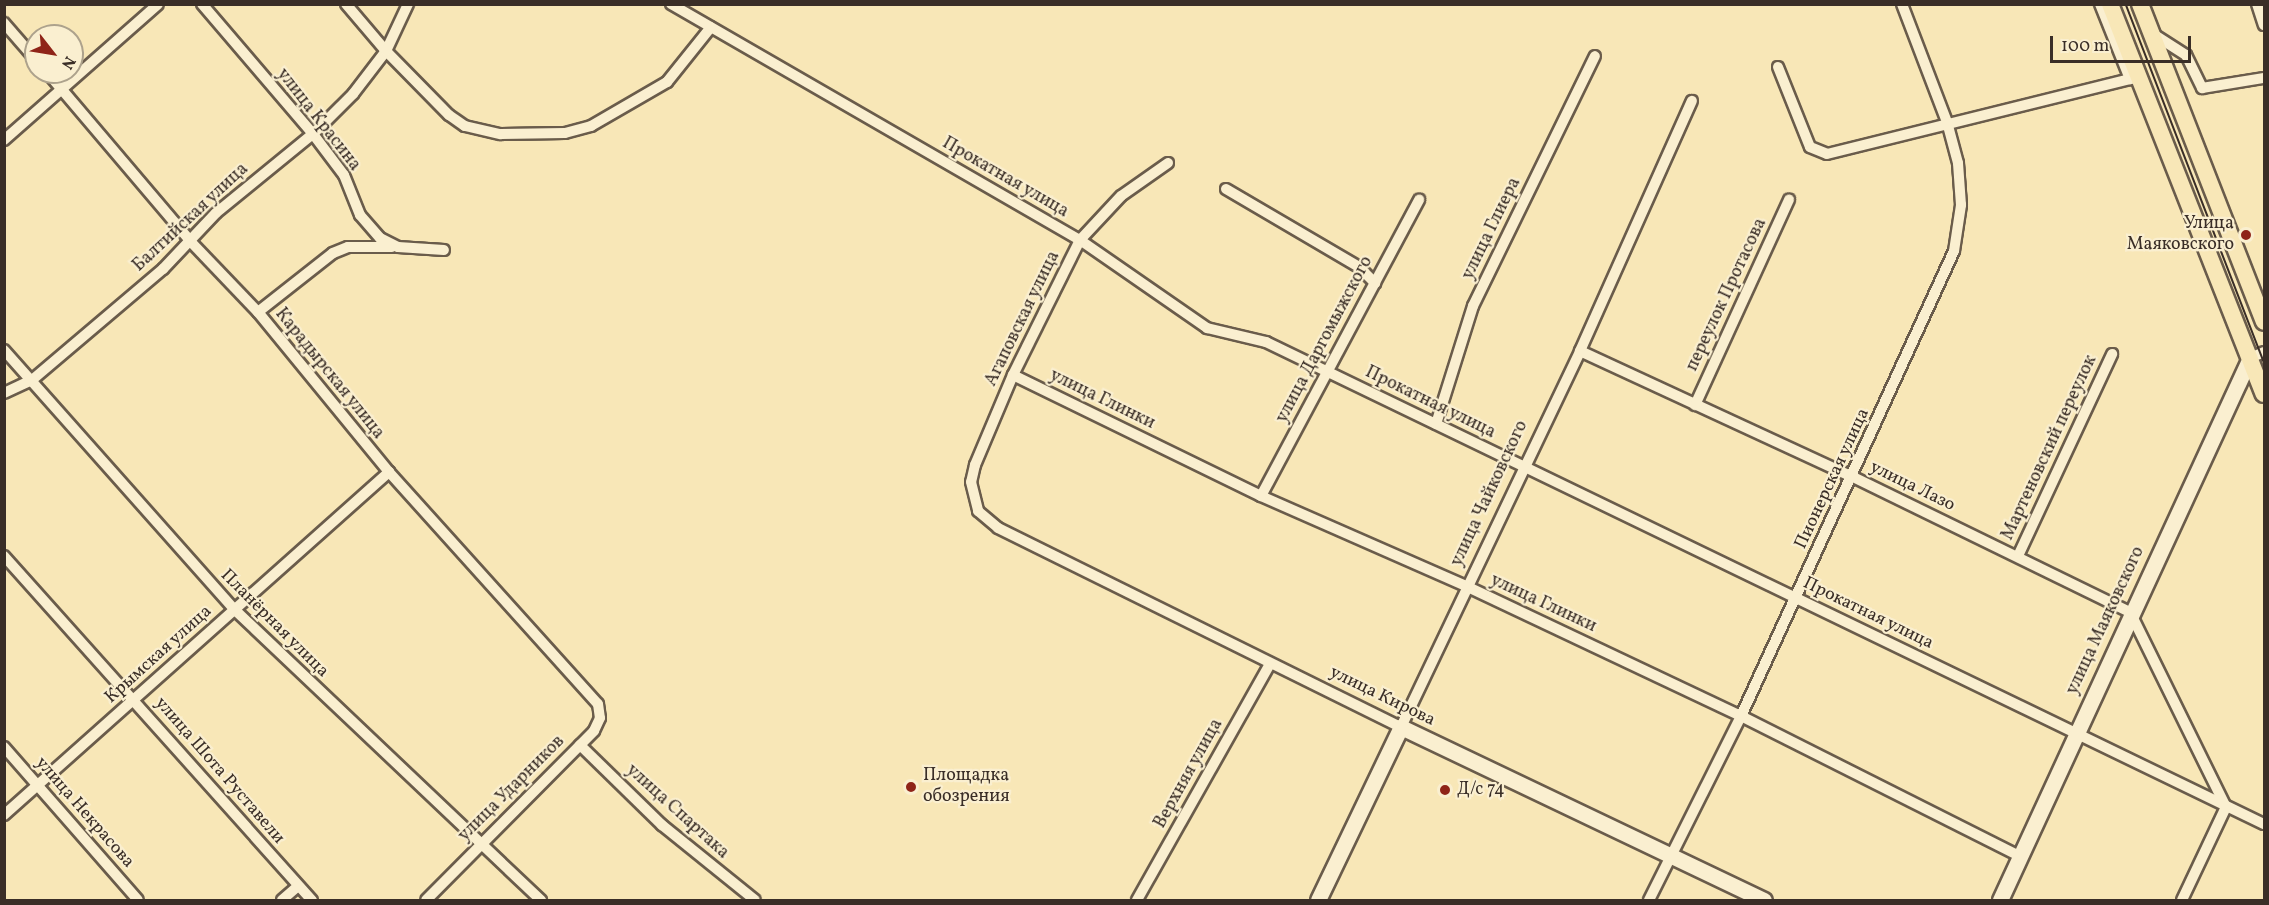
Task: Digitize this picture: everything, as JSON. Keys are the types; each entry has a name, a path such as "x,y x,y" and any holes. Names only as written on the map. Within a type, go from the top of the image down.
{"main road":[{"path":"2110,4 2133,78 2257,355 2265,394"},
{"path":"2140,4 2265,322"},
{"name":"улица Маяковского","path":"2000,900 2130,612 2257,355"},
{"name":"улица Кирова","path":"1401,727 1764,900"},
{"name":"улица Чайковского","path":"1318,900 1401,727"}],"street":[{"path":"4,140 158,4"},
{"name":"улица Красина","path":"202,4 313,134 344,175 360,215 380,238 398,247"},
{"path":"346,4 431,100 465,126 501,134 566,133 591,126 653,92 672,76 711,27"},
{"name":"Балтийская улица","path":"4,393 32,380 191,242 216,213 313,134 353,94 386,51 408,4"},
{"name":"Прокатная улица","path":"671,4 1080,240 1207,328 1228,336 1257,338 2265,824"},
{"name":"Пионерская улица","path":"1649,900 1741,716 1853,477 1954,251 1960,195 1958,163 1947,122 1902,4"},
{"path":"1778,67 1810,147 1820,154 1836,153 1947,122 2133,78 2100,4"},
{"path":"2256,4 2265,26"},
{"path":"4,23 24,46"},
{"path":"2150,32 2186,54 2202,88 2265,78"},
{"name":"улица Глиера","path":"1436,424 1473,306 1595,56"},
{"name":"Карадырская улица","path":"58,84 191,242 258,312 389,472 589,694"},
{"name":"улица Чайковского","path":"1401,727 1580,351 1692,101"},
{"name":"Агаповская улица","path":"987,521 972,497 972,472 1013,375 1080,240 1121,196 1168,163"},
{"path":"1226,189 1359,267 1375,284"},
{"name":"улица Даргомыжского","path":"1261,496 1419,200"},
{"name":"переулок Протасова","path":"1695,405 1789,200"},
{"path":"258,312 333,253 360,245 444,250"},
{"name":"Планёрная улица","path":"4,350 235,610 478,843 542,900"},
{"name":"улица Лазо","path":"1580,351 1853,477 2130,612"},
{"name":"Мартеновский переулок","path":"2018,556 2112,354"},
{"name":"улица Глинки","path":"1013,375 1261,496 1468,587 1741,716 2021,857"},
{"name":"Крымская улица","path":"4,815 389,472"},
{"name":"улица Кирова","path":"987,521 1270,664 1401,727"},
{"name":"улица Шота Руставели","path":"4,556 312,900"},
{"path":"2130,612 2226,807 2182,900"},
{"name":"Верхняя улица","path":"1137,900 1270,664"},
{"name":"улица Ударников","path":"426,900 478,843 580,745 600,718 598,704 589,694"},
{"name":"улица Спартака","path":"580,745 662,825 755,900"},
{"name":"улица Некрасова","path":"4,747 138,900"},
{"path":"282,900 298,886"}],"tram line":[{"path":"2126,4 2264,362"}],"place":[{"name":"Улица Маяковского","path":"2246,235"},
{"name":"Площадка обозрения","path":"911,787"},
{"name":"Д/с 74","path":"1445,790"}]}
